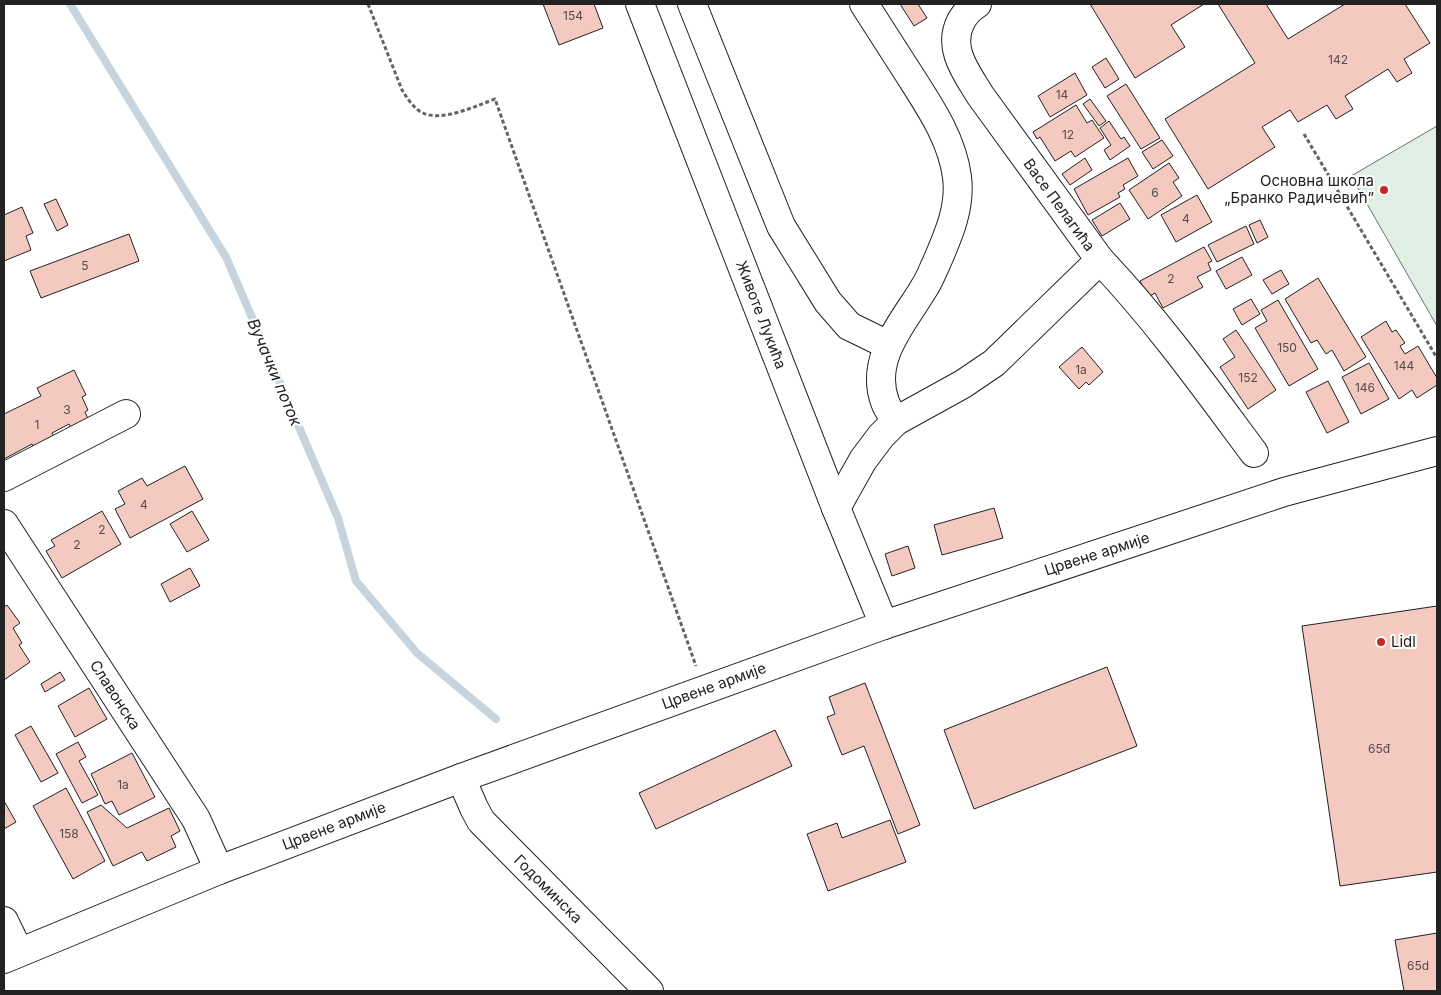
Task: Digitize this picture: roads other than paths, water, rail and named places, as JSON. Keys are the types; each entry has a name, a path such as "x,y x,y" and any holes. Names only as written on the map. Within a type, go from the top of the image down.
{"street":[{"name":"Животе Лукића","path":"640,4 836,508 884,625"},
{"path":"692,4 781,226 828,302 849,326 888,345"},
{"path":"864,4 928,104 950,145 957,178 956,211 948,238 925,287 888,345 881,370 885,401 896,422"},
{"name":"Васе Пелагића","path":"836,508 864,460 881,436 896,422 994,363 1100,260 1002,127 964,68 955,45 956,34 964,15 977,4"},
{"path":"1100,260 1147,312 1254,454"},
{"path":"4,477 126,414"},
{"name":"Црвене армије","path":"12,955 219,870 461,778 884,625 1284,492 1437,451"},
{"name":"Славонска","path":"4,524 196,819 219,870"},
{"name":"Годоминска","path":"461,778 481,820 649,991"},
{"path":"4,921 12,955"}],"waterway":[{"name":"Вучачки поток","path":"70,4 226,257 338,518 356,581 417,653 496,719"}],"place":[{"name":"Основна школа „Бранко Радичевић”","path":"1384,190"},
{"name":"Lidl","path":"1381,642"}]}
